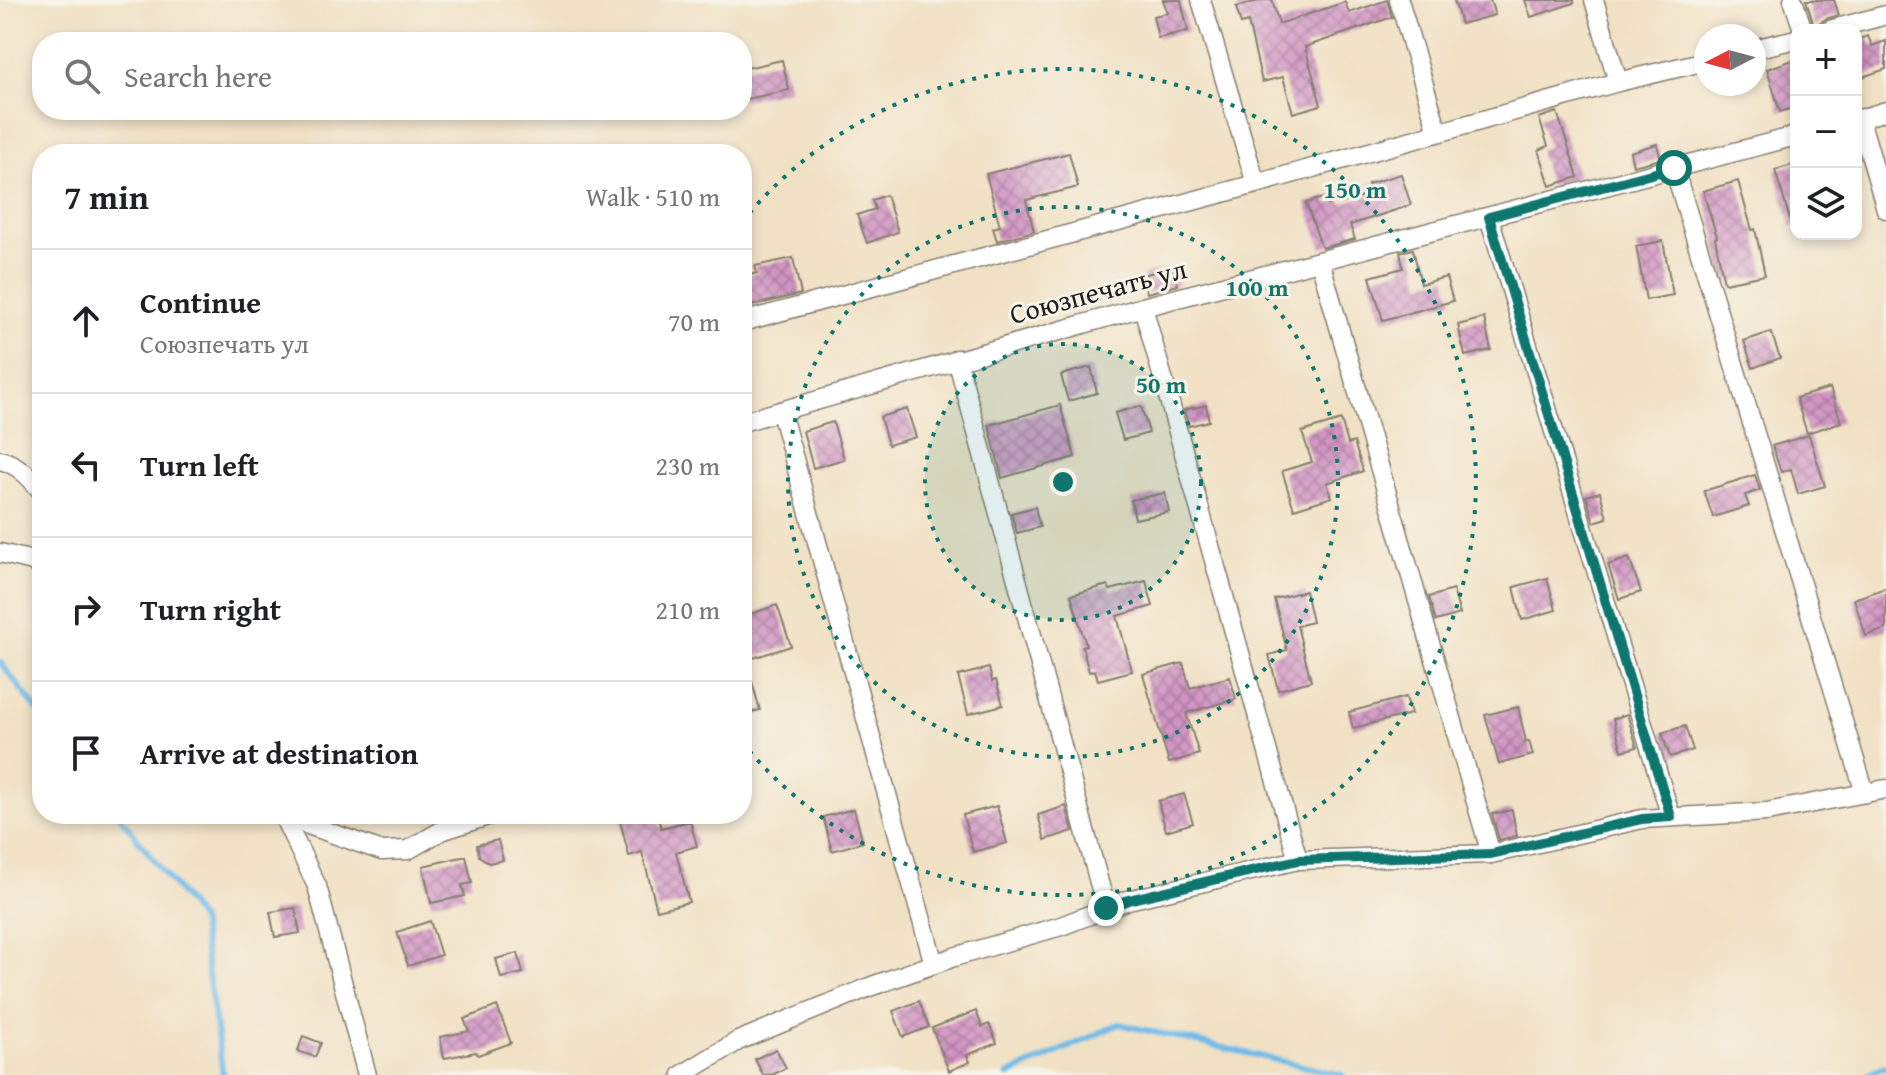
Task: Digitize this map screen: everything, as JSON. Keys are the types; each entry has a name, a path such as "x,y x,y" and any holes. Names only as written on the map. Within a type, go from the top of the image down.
{"street":[{"path":"1201,0 1256,184"},
{"path":"1399,0 1438,132"},
{"path":"1594,0 1618,82"},
{"path":"1793,0 1801,24"},
{"path":"1852,24 1886,15"},
{"path":"1766,46 1790,40"},
{"path":"752,319 1694,64"},
{"path":"1862,119 1886,111"},
{"path":"1862,133 1886,209"},
{"name":"Союзпечать ул","path":"752,419 1143,307 1790,138"},
{"path":"1674,168 1865,793"},
{"path":"1489,217 1671,817"},
{"path":"1320,261 1491,854"},
{"path":"1143,307 1298,860"},
{"path":"957,359 1106,908"},
{"path":"781,412 934,964"},
{"path":"0,460 32,479"},
{"path":"0,553 32,561"},
{"path":"685,1074 738,1041 872,986 1061,926 1128,900 1298,860 1491,854 1642,819 1767,812 1886,789"},
{"path":"286,824 317,886 367,1075"},
{"path":"307,824 382,851 408,850 441,831 463,824"}],"building":[{"path":"1163,0 1181,0 1188,31 1158,38 1153,16 1168,13"},
{"path":"1272,0 1279,24 1345,2 1349,13 1387,0 1392,17 1305,47 1321,105 1293,113 1283,77 1262,82 1248,22 1241,24 1236,7"},
{"path":"1454,0 1490,0 1495,15 1461,24"},
{"path":"1525,0 1574,0 1574,3 1531,17"},
{"path":"1806,0 1834,0 1839,15 1813,24"},
{"path":"1868,36 1872,46 1886,41 1886,69 1862,77 1862,38"},
{"path":"782,60 789,90 752,98 752,67"},
{"path":"1790,61 1790,109 1780,112 1767,69"},
{"path":"1557,112 1578,177 1550,186 1539,150 1548,146 1539,118"},
{"path":"1657,144 1661,159 1633,166 1630,152"},
{"path":"1069,153 1078,187 1026,200 1034,231 997,241 993,228 1000,226 986,174"},
{"path":"1790,166 1790,220 1775,170"},
{"path":"1401,174 1411,205 1350,225 1355,239 1322,248 1306,203 1326,197 1328,205 1372,194 1368,184"},
{"path":"1738,181 1752,230 1755,229 1765,275 1724,283 1717,237 1703,191"},
{"path":"886,195 898,232 867,243 857,215 875,209 872,200"},
{"path":"1663,241 1673,295 1646,300 1636,246"},
{"path":"1413,249 1421,284 1446,277 1453,301 1383,320 1370,277 1403,268 1400,252"},
{"path":"793,258 801,294 752,306 752,274 757,273 755,266"},
{"path":"1174,267 1178,285 1147,293 1142,275"},
{"path":"1484,318 1491,350 1465,356 1458,325"},
{"path":"1771,332 1780,358 1753,368 1744,341"},
{"path":"1091,367 1097,393 1068,401 1061,375"},
{"path":"1830,388 1841,422 1807,433 1796,398"},
{"path":"1060,405 1075,457 1002,478 989,425"},
{"path":"1206,405 1209,421 1189,426 1184,410"},
{"path":"1141,406 1149,433 1123,440 1115,413"},
{"path":"907,409 916,437 888,445 880,417"},
{"path":"1341,420 1348,444 1354,442 1363,471 1327,483 1332,497 1294,509 1282,471 1312,462 1302,432"},
{"path":"833,422 844,459 813,468 803,431"},
{"path":"1809,435 1825,486 1798,494 1791,469 1781,472 1772,446"},
{"path":"1755,475 1760,490 1745,495 1749,506 1713,517 1704,491"},
{"path":"1600,492 1607,518 1594,522 1586,496"},
{"path":"1165,493 1169,512 1135,519 1131,500"},
{"path":"1035,507 1040,527 1017,533 1011,513"},
{"path":"1629,558 1641,592 1619,599 1608,565"},
{"path":"1547,578 1556,610 1522,620 1514,587"},
{"path":"1146,581 1153,606 1117,616 1132,671 1098,680 1095,670 1089,672 1082,646 1086,645 1071,595 1108,585 1110,590"},
{"path":"1886,588 1886,629 1866,636 1854,599"},
{"path":"1453,590 1460,614 1436,621 1429,597"},
{"path":"1305,591 1312,622 1297,626 1311,681 1278,690 1269,655 1287,650 1274,599"},
{"path":"777,605 791,646 752,658 752,614"},
{"path":"1183,663 1190,688 1230,677 1236,699 1186,713 1199,754 1169,763 1143,674"},
{"path":"989,668 1003,705 968,714 958,676"},
{"path":"752,682 760,710 752,712"},
{"path":"1406,697 1411,714 1353,728 1349,712"},
{"path":"1518,707 1526,742 1529,741 1533,755 1499,764 1485,715"},
{"path":"1627,714 1637,747 1622,751 1613,719"},
{"path":"1685,726 1693,750 1670,757 1662,733"},
{"path":"1184,794 1193,823 1166,831 1158,801"},
{"path":"997,806 1007,843 973,852 963,815"},
{"path":"1066,806 1073,831 1045,840 1038,815"},
{"path":"854,809 863,842 832,851 823,817"},
{"path":"1512,810 1517,836 1499,840 1492,814"},
{"path":"621,824 660,824 661,828 691,824 697,846 676,852 689,902 657,910 642,852 629,856"},
{"path":"498,840 503,860 489,863 479,856 477,845"},
{"path":"466,856 472,883 462,885 465,896 431,903 423,866"},
{"path":"295,908 300,933 275,937 270,912"},
{"path":"430,921 441,955 408,966 397,932"},
{"path":"518,953 523,973 501,978 496,959"},
{"path":"919,1001 929,1027 903,1037 893,1011"},
{"path":"497,1006 511,1043 478,1055 476,1052 444,1058 440,1037 469,1031 464,1019"},
{"path":"976,1011 982,1027 989,1024 997,1043 967,1055 970,1062 949,1071 932,1028"},
{"path":"303,1036 321,1043 315,1057 298,1051"},
{"path":"776,1049 786,1068 772,1075 763,1075 755,1059"}],"waterway":[{"path":"0,662 32,703"},
{"path":"126,824 200,919 223,1075"},
{"path":"1008,1075 1119,1024 1342,1075"},
{"path":"1867,1075 1886,1066"}],"route":[{"path":"1106,908 1128,900 1298,860 1491,854 1642,819 1671,817 1489,217 1674,168"}]}
